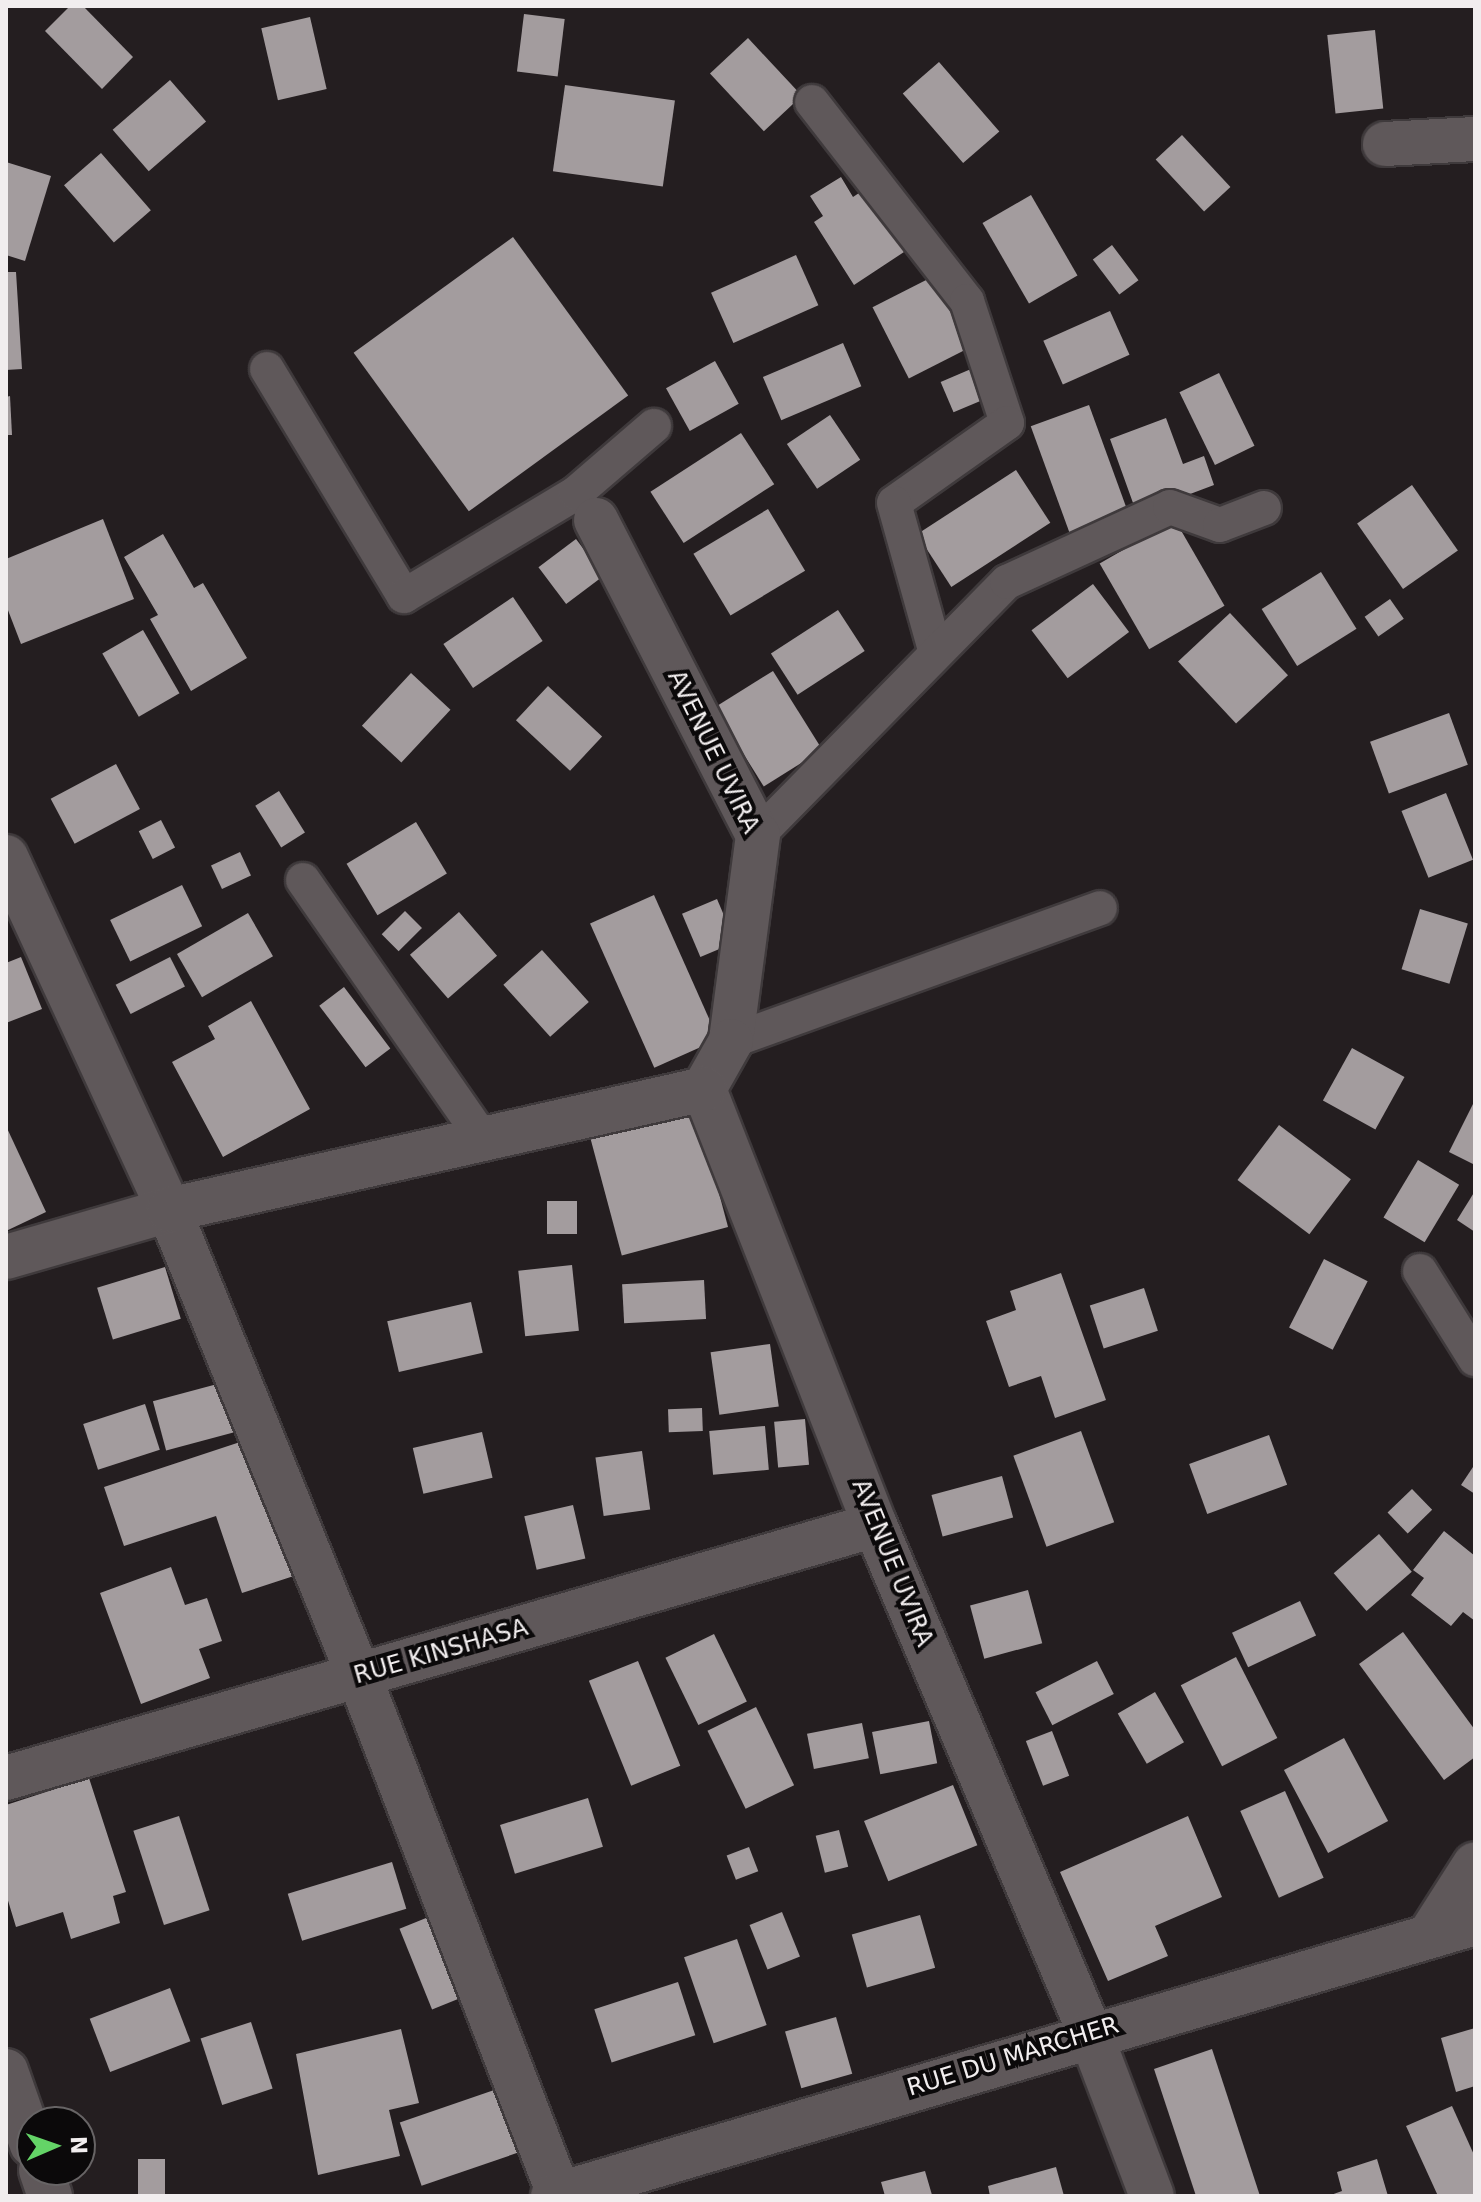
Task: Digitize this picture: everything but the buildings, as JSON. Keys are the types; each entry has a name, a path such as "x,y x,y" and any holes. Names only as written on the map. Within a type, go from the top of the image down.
{"street":[{"path":"1385,144 1475,139"},
{"name":"AVENUE UVIRA","path":"586,507 758,835 731,1041 704,1089 875,1525 1090,2033 1152,2196"},
{"path":"6,857 169,1210 359,1676 556,2195"},
{"path":"6,1257 169,1210 704,1089"},
{"name":"RUE KINSHASA","path":"6,1778 875,1525"},
{"path":"1429,1936 1475,1864"},
{"name":"RUE DU MARCHER","path":"556,2195 605,2188 1090,2033 1475,1923"},
{"path":"6,2071 18,2106"}],"lane":[{"path":"812,102 967,301 1007,423 894,503 936,653"},
{"path":"267,369 404,596 586,507 654,426"},
{"path":"758,835 1007,582 1170,507 1220,525 1264,508"},
{"path":"303,880 483,1139"},
{"path":"731,1041 1100,908"},
{"path":"1420,1271 1475,1359"}]}
